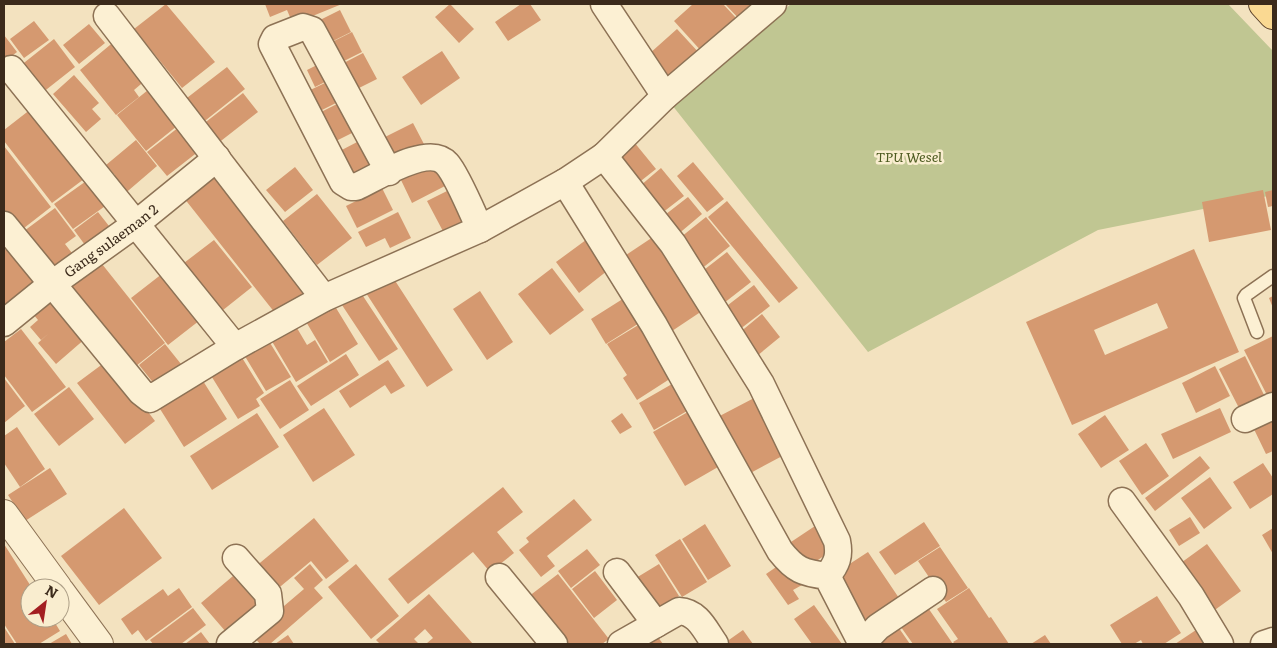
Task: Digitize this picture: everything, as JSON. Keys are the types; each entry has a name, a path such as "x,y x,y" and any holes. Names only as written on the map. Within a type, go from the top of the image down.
{"main road":[{"path":"1263,4 1273,15"}],"street":[{"path":"604,4 665,96"},
{"path":"4,225 141,392 150,399 235,346 324,298 480,229 565,182 604,156 665,96 773,4"},
{"path":"107,16 324,298"},
{"path":"388,172 312,30 303,27 275,38 272,44 343,182 351,187 356,187 388,172 419,157 436,157 447,164 480,229"},
{"path":"10,68 235,346"},
{"path":"604,156 673,244 761,384 837,541 839,557 837,565 827,576"},
{"name":"Gang sulaeman 2","path":"4,323 52,284 136,223 217,158"},
{"path":"565,182 654,325 780,551 805,573 827,576"},
{"path":"1245,419 1273,406"},
{"path":"1122,501 1191,596 1220,644"},
{"path":"4,514 51,578"},
{"path":"230,644 270,611 268,594 236,558"},
{"path":"617,572 656,624"},
{"path":"499,576 554,644"},
{"path":"827,576 868,642 933,590"},
{"path":"70,605 99,644"},
{"path":"621,644 679,612 685,612 697,618 715,644"},
{"path":"1264,644 1273,641"}],"lane":[{"path":"1257,332 1244,298 1246,294 1273,276"}],"green space":[{"name":"TPU Wesel","path":"791,4 1228,4 1273,51 1273,195 1098,230 868,352 672,105"}],"building":[{"path":"166,4 215,62 182,88 134,29"},
{"path":"265,4 342,4 293,24 287,10 270,17"},
{"path":"450,4 474,29 459,43 435,17"},
{"path":"521,4 530,4 541,20 508,41 495,22"},
{"path":"693,4 723,4 738,20 703,53 674,21"},
{"path":"725,4 759,4 741,21"},
{"path":"340,10 351,32 325,45 314,23"},
{"path":"34,21 49,40 24,58 10,39"},
{"path":"89,24 105,43 79,64 63,45"},
{"path":"677,29 701,55 673,80 649,54"},
{"path":"352,32 362,52 342,62 332,42"},
{"path":"4,35 17,52 4,62"},
{"path":"54,39 75,67 42,93 20,66"},
{"path":"116,40 147,79 134,90 139,97 116,115 80,70"},
{"path":"442,51 460,78 421,105 402,77"},
{"path":"363,53 377,79 349,93 336,67"},
{"path":"319,64 327,81 315,87 307,70"},
{"path":"227,67 245,89 201,124 183,101"},
{"path":"74,75 99,103 92,109 101,119 86,132 53,94"},
{"path":"327,82 338,102 314,114 304,93"},
{"path":"153,86 182,122 146,151 117,115"},
{"path":"243,93 258,112 217,144 202,125"},
{"path":"339,103 354,132 330,144 315,115"},
{"path":"31,109 84,179 52,203 4,141 4,130"},
{"path":"413,123 425,146 393,163 381,139"},
{"path":"179,127 199,151 167,176 147,152"},
{"path":"136,140 157,166 122,196 109,180 115,175 106,165"},
{"path":"361,140 373,164 348,176 336,153"},
{"path":"634,142 656,169 637,184 615,158"},
{"path":"4,146 51,207 15,235 4,220"},
{"path":"693,162 724,199 707,212 677,176"},
{"path":"433,164 445,186 412,203 401,180"},
{"path":"215,165 314,290 279,318 180,193"},
{"path":"295,167 313,190 285,212 266,190"},
{"path":"661,168 684,196 662,213 640,186"},
{"path":"89,179 108,204 73,229 54,204"},
{"path":"382,188 393,210 357,228 346,206"},
{"path":"1263,190 1271,230 1209,242 1202,202"},
{"path":"1273,190 1273,206 1268,207 1265,192"},
{"path":"447,191 464,226 445,235 427,201"},
{"path":"317,194 352,238 317,265 283,221"},
{"path":"688,197 702,214 676,236 661,218"},
{"path":"727,201 798,288 779,303 708,217"},
{"path":"55,208 76,236 65,244 75,257 51,275 20,234"},
{"path":"98,212 109,226 85,245 74,230"},
{"path":"398,212 411,238 390,248 385,238 366,247 358,232"},
{"path":"706,217 730,246 700,270 676,241"},
{"path":"656,235 705,309 672,331 623,257"},
{"path":"590,237 612,267 579,293 556,262"},
{"path":"214,240 252,287 218,314 180,266"},
{"path":"13,244 42,282 7,309 4,305 4,251"},
{"path":"1194,249 1239,352 1072,425 1026,322","holes":["1157,303 1168,328 1105,355 1094,330"]},
{"path":"727,252 751,282 724,303 700,273"},
{"path":"98,259 165,343 131,370 64,286"},
{"path":"552,268 584,310 550,335 518,294"},
{"path":"167,270 204,317 168,345 131,298"},
{"path":"392,276 453,370 427,387 366,293"},
{"path":"754,285 770,306 735,333 719,312"},
{"path":"359,290 398,349 379,361 340,302"},
{"path":"480,291 513,342 487,360 453,309"},
{"path":"49,293 86,338 56,364 38,343 49,333 41,340 30,327 38,320 29,309"},
{"path":"629,295 644,320 606,344 591,319"},
{"path":"1273,296 1273,308 1269,298"},
{"path":"333,303 358,344 330,362 305,320"},
{"path":"762,314 780,337 757,356 739,333"},
{"path":"645,321 679,373 637,400 623,378 627,375 607,344"},
{"path":"294,323 307,345 315,340 328,362 296,382 270,338"},
{"path":"21,329 66,387 32,412 4,375 4,342"},
{"path":"1273,336 1273,396 1269,399 1244,350"},
{"path":"267,338 291,377 266,391 243,353"},
{"path":"165,344 185,369 159,390 139,365"},
{"path":"346,354 359,375 311,406 297,386"},
{"path":"241,356 264,393 256,399 260,406 238,419 210,374"},
{"path":"1245,356 1265,397 1240,410 1219,369"},
{"path":"108,360 155,421 125,444 77,383"},
{"path":"388,360 405,386 391,394 385,385 350,408 339,391"},
{"path":"1215,366 1230,396 1196,413 1182,383"},
{"path":"198,373 227,419 184,447 155,401"},
{"path":"4,378 25,406 4,423"},
{"path":"290,380 309,410 280,429 260,399"},
{"path":"679,380 694,407 654,430 639,403"},
{"path":"69,387 94,419 59,446 34,414"},
{"path":"756,397 786,454 743,477 712,420"},
{"path":"324,408 355,455 313,482 283,435"},
{"path":"1220,408 1231,432 1173,459 1161,434"},
{"path":"693,409 725,463 685,486 653,432"},
{"path":"1273,410 1273,451 1266,454 1250,421"},
{"path":"257,413 279,447 212,490 190,456"},
{"path":"622,413 632,427 620,434 611,421"},
{"path":"1105,415 1129,450 1101,468 1078,434"},
{"path":"17,427 45,469 20,487 4,463 4,436"},
{"path":"1146,443 1169,476 1142,495 1119,461"},
{"path":"1200,456 1210,468 1155,511 1145,498"},
{"path":"1263,463 1273,478 1273,494 1250,509 1233,482"},
{"path":"50,468 67,494 25,521 8,495"},
{"path":"1210,477 1232,508 1204,529 1181,498"},
{"path":"503,487 523,512 497,532 514,553 490,572 473,552 408,604 388,579"},
{"path":"574,499 592,520 547,556 555,566 541,577 519,550 529,542 526,538"},
{"path":"124,508 162,558 99,605 61,556"},
{"path":"1190,517 1200,533 1179,546 1169,530"},
{"path":"314,518 349,561 326,579 311,561 275,591 255,567"},
{"path":"924,522 940,546 895,575 879,552"},
{"path":"705,524 731,566 708,580 682,539"},
{"path":"815,526 831,551 802,571 785,546"},
{"path":"1273,528 1273,554 1262,535"},
{"path":"680,539 707,582 682,597 655,555"},
{"path":"4,544 26,578 20,578 20,628 58,628 60,631 39,644 17,644 4,624"},
{"path":"1207,544 1241,591 1212,612 1178,565"},
{"path":"940,547 968,588 946,602 918,561"},
{"path":"587,549 600,565 571,588 558,571"},
{"path":"868,552 903,604 867,628 831,576"},
{"path":"785,561 802,585 793,590 799,599 788,605 766,574"},
{"path":"310,564 323,580 314,588 323,598 270,644 260,644 251,634 304,589 294,578"},
{"path":"356,564 399,616 371,639 328,587"},
{"path":"659,564 679,596 656,611 636,578"},
{"path":"595,571 617,600 594,618 572,589"},
{"path":"558,574 609,639 602,644 559,644 524,600"},
{"path":"233,576 258,604 226,632 201,603"},
{"path":"179,588 192,607 146,641 138,630 132,635 121,619 163,589 168,596"},
{"path":"969,588 1009,644 955,644 953,642 958,639 937,609"},
{"path":"429,594 473,644 428,644 433,638 425,629 414,639 419,644 380,644 376,640"},
{"path":"1157,596 1181,633 1164,644 1143,644 1141,640 1134,644 1122,644 1110,625"},
{"path":"924,602 953,644 913,644 896,620"},
{"path":"814,605 842,644 812,644 794,619"},
{"path":"193,608 206,625 181,644 153,644 150,640"},
{"path":"894,621 910,644 883,644 876,633"},
{"path":"4,627 15,644 4,644"},
{"path":"1199,628 1210,644 1175,644"},
{"path":"743,630 753,644 727,644 726,642"},
{"path":"201,632 210,644 185,644"},
{"path":"655,633 663,644 640,644"},
{"path":"66,634 72,644 49,644"},
{"path":"288,635 294,644 275,644"},
{"path":"1045,635 1051,644 1031,644"}]}
